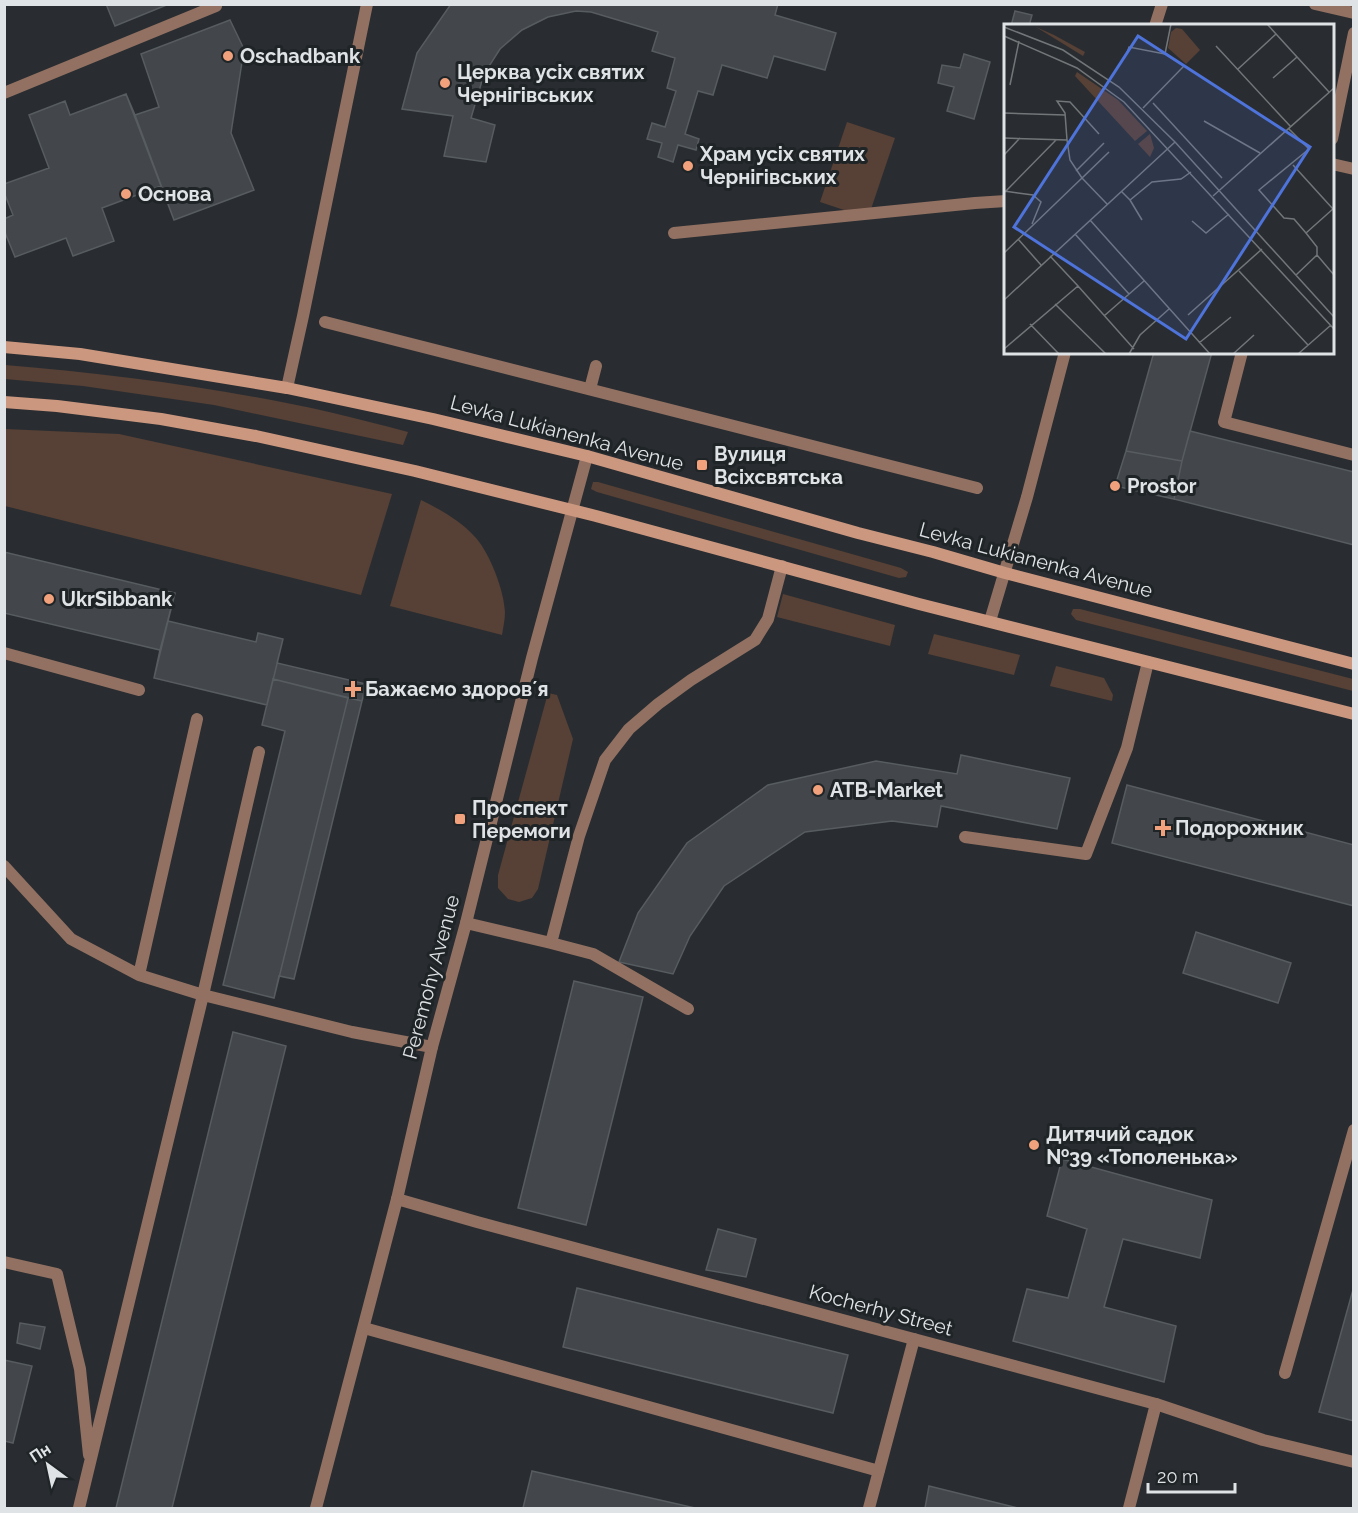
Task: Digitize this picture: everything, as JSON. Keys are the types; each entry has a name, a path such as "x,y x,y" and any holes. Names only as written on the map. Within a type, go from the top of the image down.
{"main road":[{"name":"Levka Lukianenka Avenue","path":"4,346 80,354 287,388 433,418 587,456 1005,573 1353,664"},
{"path":"4,402 161,419 256,436 415,471 573,510 920,604 1353,714"}],"street":[{"path":"287,388 367,4"},
{"path":"1156,24 1161,4"},
{"path":"1315,4 1353,13"},
{"path":"4,93 218,5"},
{"path":"1334,129 1353,33"},
{"path":"1334,164 1353,169"},
{"path":"674,233 975,202 1004,201"},
{"path":"324,322 977,488"},
{"path":"990,621 1027,497 1064,354"},
{"path":"1241,354 1224,422 1353,455"},
{"path":"590,389 596,366"},
{"name":"Peremohy Avenue","path":"316,1509 397,1199 432,1047 466,923 532,658 587,456"},
{"path":"551,943 579,836 605,760 629,729 658,704 691,680 755,640 768,619 782,566"},
{"path":"4,653 138,690"},
{"path":"965,837 1086,854 1127,748 1148,662"},
{"path":"139,975 197,719"},
{"path":"79,1509 259,752"},
{"path":"4,866 72,939 139,975 203,995 352,1032 432,1047"},
{"path":"466,923 593,954 688,1009"},
{"path":"1285,1373 1353,1130"},
{"name":"Kocherhy Street","path":"397,1199 1156,1404 1263,1440 1353,1462"},
{"path":"4,1262 57,1274 80,1369 90,1465"},
{"path":"364,1328 879,1471"},
{"path":"869,1509 914,1340"},
{"path":"1129,1509 1156,1404"}],"shaded area":[{"path":"847,122 895,138 868,218 820,202"},
{"path":"5,365 127,377 208,389 289,403 408,432 403,445 214,405 83,386 5,379"},
{"path":"5,429 119,434 392,494 361,595 5,506"},
{"path":"593,482 901,568 908,572 906,577 899,578 597,492 591,489"},
{"path":"421,500 464,526 486,553 499,583 504,603 502,635 390,606"},
{"path":"783,594 895,625 890,646 777,617"},
{"path":"1073,609 1353,679 1353,691 1076,620 1071,614"},
{"path":"934,634 1020,655 1014,675 928,654"},
{"path":"1056,666 1104,678 1113,695 1112,701 1050,686"},
{"path":"548,693 557,695 573,739 538,889 532,898 519,902 508,899 498,888 498,875"}],"building":[{"path":"106,4 169,4 115,26"},
{"name":"Церква усіх святих Чернігівських","path":"451,4 778,4 775,15 836,33 825,70 774,56 767,78 722,65 713,95 698,91 685,134 699,139 696,150 678,145 673,162 658,157 662,143 647,139 652,123 665,127 676,91 667,88 675,58 652,51 658,32 591,12 576,11 548,17 522,30 500,49 484,74 471,118 495,125 486,162 444,156 453,116 402,109 417,53"},
{"path":"1015,11 1032,15 1030,24 1012,24"},
{"path":"230,20 244,49 231,133 254,190 174,220 135,115 159,107 141,54"},
{"path":"230,20 244,49 231,133 254,190 174,220 161,186 102,208 114,241 73,256 66,238 15,257 4,230 4,219 13,215 4,192 4,184 49,168 29,115 65,101 70,115 126,94 135,115 159,107 141,54"},
{"path":"964,54 990,62 974,119 947,111 954,87 938,83 942,65 960,68"},
{"path":"126,94 161,186 102,208 114,241 73,256 66,238 15,257 4,230 4,219 13,215 4,192 4,184 49,168 29,115 65,101 70,115"},
{"path":"1153,354 1211,354 1182,461 1126,451"},
{"path":"1190,431 1354,472 1354,545 1174,499"},
{"path":"1126,451 1182,461 1174,499 1115,486"},
{"path":"4,552 175,593 160,650 4,613"},
{"path":"4,552 175,593 168,621 256,642 258,633 283,639 277,663 366,684 362,701 273,679 267,705 154,678 160,650 4,613"},
{"path":"168,621 256,642 258,633 283,639 267,705 154,678"},
{"path":"273,679 348,698 274,998 223,985 285,731 262,725"},
{"path":"273,679 362,701 294,979 279,976 274,998 223,985 285,731 262,725"},
{"path":"961,755 1070,778 1057,829 941,806 937,827 892,821 805,832 724,886 690,936 673,974 619,962 638,913 687,843 768,785 876,761 957,774"},
{"path":"1127,785 1354,845 1354,906 1112,843"},
{"path":"1196,932 1291,963 1278,1003 1183,973"},
{"path":"574,981 643,997 586,1225 518,1208"},
{"path":"233,1032 286,1046 172,1508 116,1508"},
{"path":"1062,1159 1212,1200 1200,1258 1123,1239 1104,1307 1176,1326 1164,1382 1013,1341 1027,1289 1068,1298 1087,1229 1047,1216"},
{"path":"718,1229 756,1239 746,1277 706,1270"},
{"path":"1354,1286 1354,1421 1319,1412"},
{"path":"577,1288 848,1355 833,1413 563,1347"},
{"path":"20,1323 45,1327 40,1349 17,1343"},
{"path":"4,1360 32,1366 13,1443 4,1441"},
{"path":"532,1471 695,1508 523,1508"},
{"path":"929,1486 1018,1508 925,1508"}],"place":[{"name":"Oschadbank","path":"228,56"},
{"name":"Церква усіх святих Чернігівських","path":"445,83"},
{"name":"Храм усіх святих Чернігівських","path":"688,166"},
{"name":"Основа","path":"126,194"},
{"name":"Вулиця Всіхсвятська","path":"702,465"},
{"name":"Prostor","path":"1115,486"},
{"name":"UkrSibbank","path":"49,599"},
{"name":"Бажаємо здоровʼя","path":"353,689"},
{"name":"ATB-Market","path":"818,790"},
{"name":"Проспект Перемоги","path":"460,819"},
{"name":"Подорожник","path":"1163,828"},
{"name":"Дитячий садок №39 «Тополенька»","path":"1034,1145"}]}
